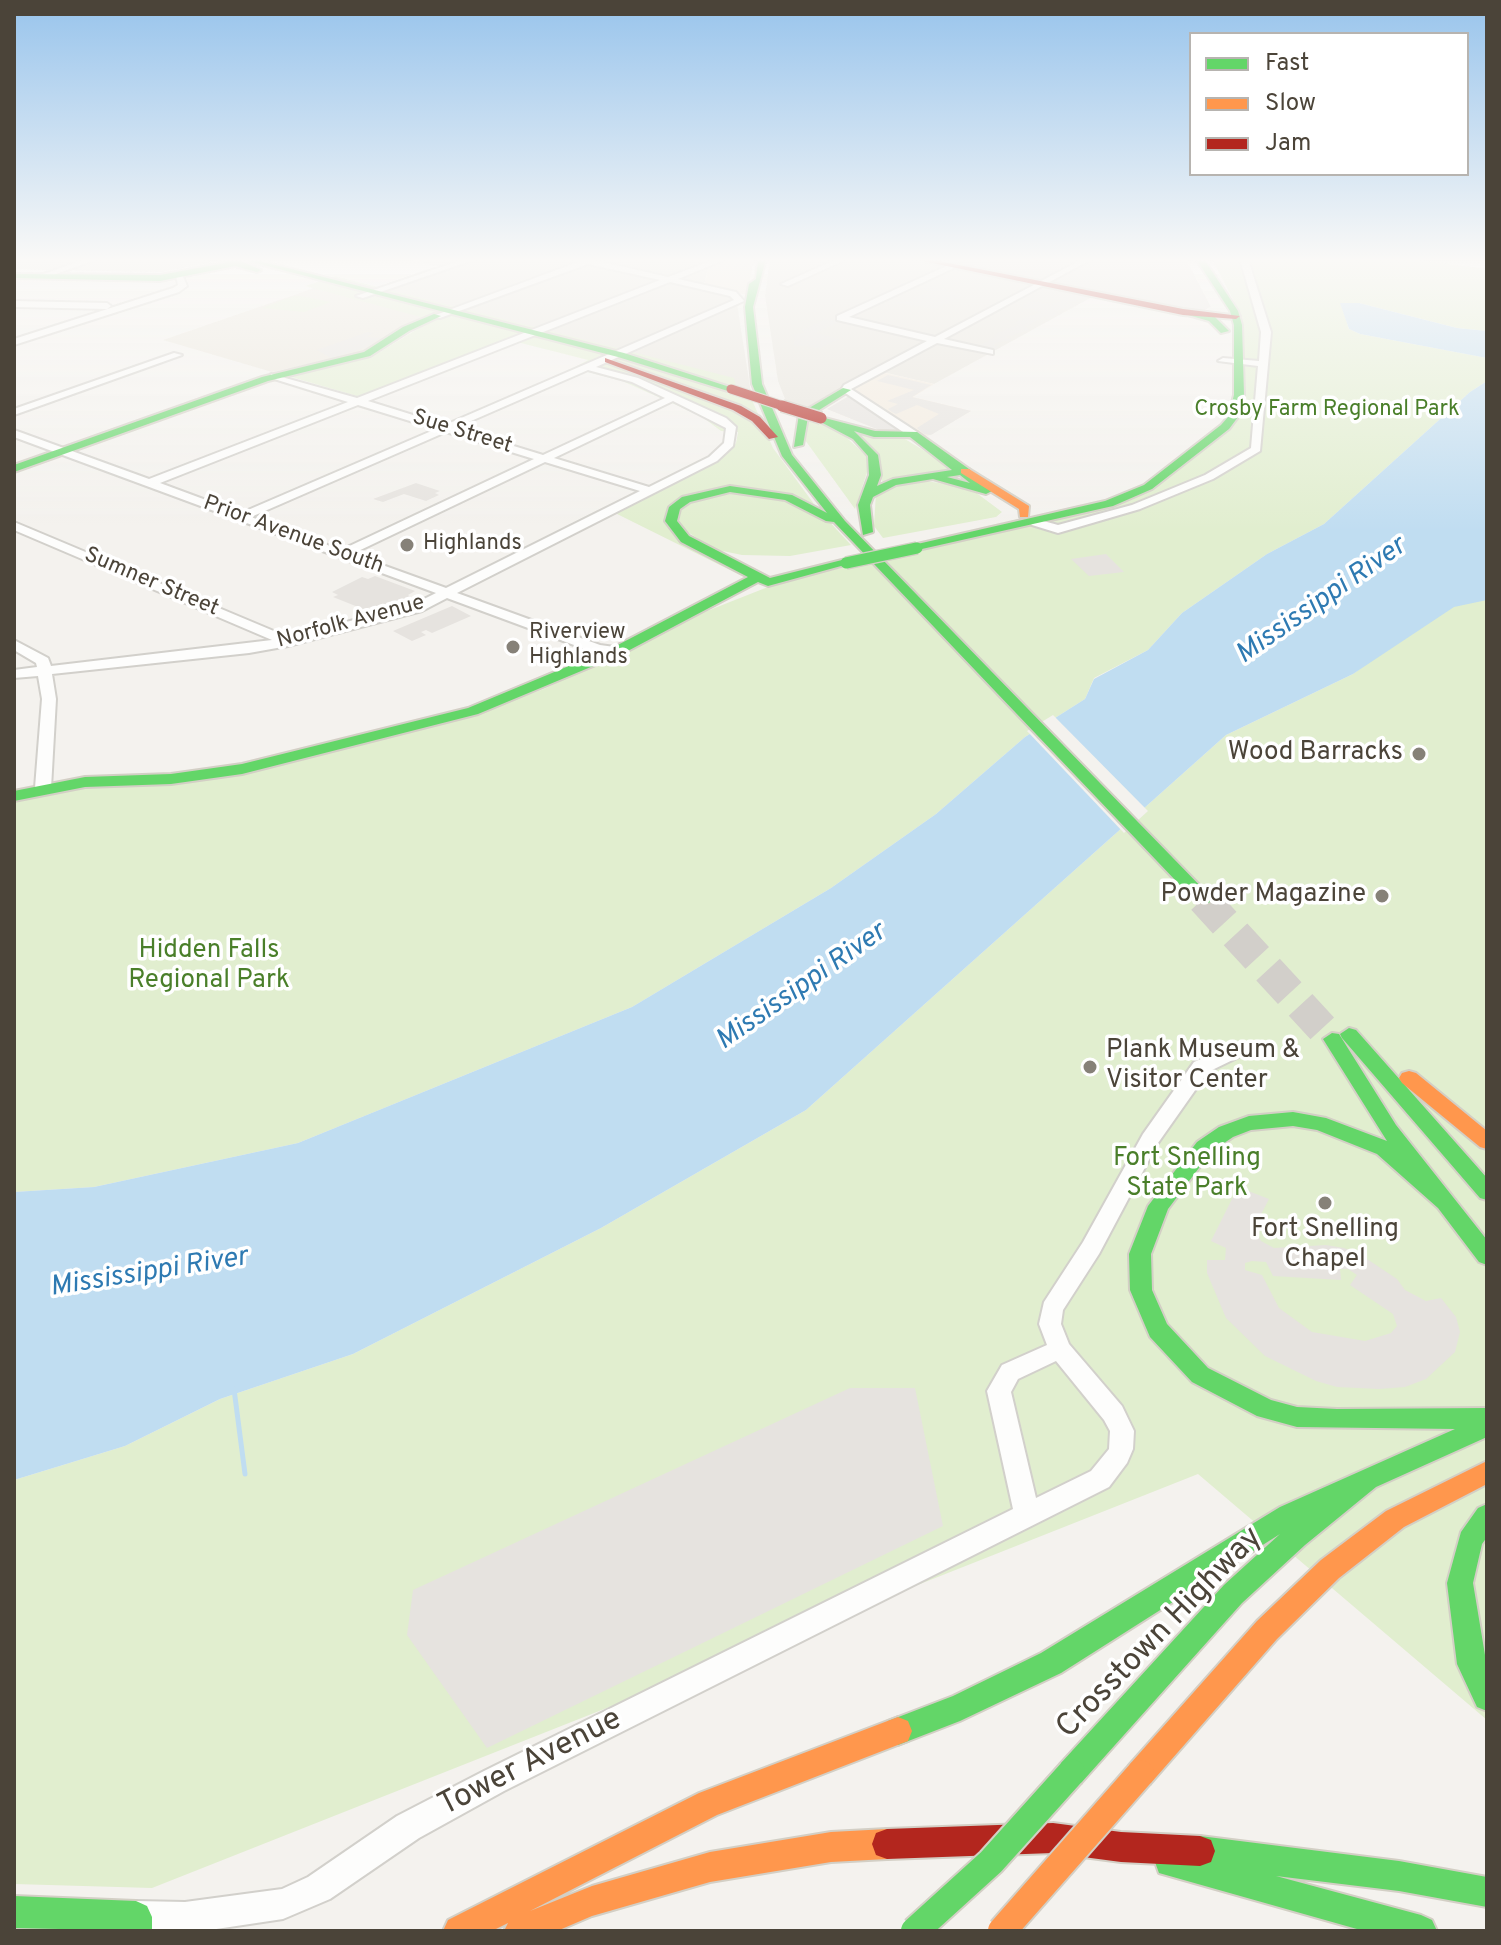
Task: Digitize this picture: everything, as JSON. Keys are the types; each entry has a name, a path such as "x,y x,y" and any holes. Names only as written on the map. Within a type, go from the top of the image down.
{"main road":[{"path":"14,469 274,376 367,354 374,350"},
{"path":"583,350 731,389 874,434 913,434 1025,508 1030,519"},
{"path":"766,350 790,444"},
{"path":"14,796 85,782 184,778 271,762 473,711 617,651 767,569 1030,519 1079,502 1131,482 1203,428 1221,403 1231,362 1229,350"},
{"path":"614,358 737,408 790,444 862,536 888,564 1208,894"},
{"path":"790,444 803,416 846,390"},
{"path":"821,418 851,433 871,450 875,471 863,511 862,536"},
{"path":"965,471 1013,511 1030,519"},
{"path":"866,496 893,482 938,478 965,471"},
{"path":"938,478 986,491"},
{"path":"767,569 705,550 676,531 671,521 673,512 693,496 730,489 769,492 798,501 862,536"},
{"path":"1341,1036 1487,1142"},
{"path":"1341,1036 1487,1192"},
{"path":"1341,1036 1468,1199"},
{"path":"1341,1036 1389,1130 1487,1256"},
{"path":"1444,1202 1384,1149 1364,1139 1319,1123 1293,1119 1249,1123 1226,1132 1204,1147 1159,1206 1147,1229 1140,1254 1141,1290 1158,1330 1200,1375 1266,1409 1297,1417 1337,1419 1487,1418"},
{"name":"Crosstown Highway","path":"915,1931 991,1862 1233,1594 1367,1479 1487,1426"},
{"path":"1002,1931 1267,1630 1330,1569 1395,1519 1487,1472"},
{"path":"459,1931 709,1803 960,1707 1051,1663 1289,1515 1367,1479"},
{"path":"1487,1516 1470,1540 1463,1561 1463,1608 1471,1664 1487,1697"},
{"path":"1463,1608 1487,1656"},
{"path":"520,1931 592,1901 710,1867 831,1847 1053,1838 1121,1847 1234,1853 1399,1876 1487,1892"},
{"path":"1121,1847 1237,1883 1421,1931"},
{"name":"Tower Avenue","path":"14,1912 136,1924"}],"street":[{"path":"150,483 491,350"},
{"path":"241,517 633,350"},
{"path":"913,434 846,390 851,384 914,350"},
{"path":"980,350 990,352"},
{"path":"1030,519 1058,529 1107,517 1163,497 1246,458 1258,444 1264,350"},
{"path":"14,412 177,355"},
{"path":"1231,362 1264,364"},
{"path":"590,368 630,378 672,398"},
{"name":"Sue Street","path":"274,376 651,491"},
{"path":"342,554 672,398"},
{"name":"Norfolk Avenue","path":"14,674 216,654 288,642 373,621 450,594 713,459 729,444 731,427 672,398"},
{"name":"Prior Avenue South","path":"14,433 598,649 617,651"},
{"name":"Sumner Street","path":"14,526 288,642"},
{"path":"14,644 42,658 49,699 43,788"},
{"name":"Tower Avenue","path":"136,1924 283,1904 319,1888 408,1827 469,1794 1100,1479 1115,1463 1121,1449 1122,1431 1113,1413 1060,1349 1050,1324 1052,1308 1091,1248 1150,1139 1201,1067 1240,1048"},
{"path":"1027,1513 999,1391 1010,1372 1060,1349"}],"shaded area":[{"path":"196,350 367,350 363,352 272,372"},
{"path":"318,350 359,350 331,358"},
{"path":"595,350 744,350 751,393"},
{"path":"773,350 996,350 934,384 870,369 803,410 787,404 778,381"},
{"path":"881,372 934,384 913,397 971,411 924,438 908,427 884,432 827,409 856,392 850,388"},
{"path":"888,375 931,385 912,397 971,411 931,435 924,434 917,428 939,414 917,405 896,414 888,409 898,404 887,401 914,390 877,381"},
{"path":"849,396 897,430 884,432 827,409"},
{"path":"416,483 440,491 435,493 439,495 426,501 404,494 383,502 373,499"},
{"path":"1106,554 1124,572 1089,576 1071,559"},
{"path":"375,576 415,591 408,595 412,598 363,609 333,597 338,595 332,592 362,577 368,579"},
{"path":"452,606 471,616 432,633 426,630 421,632 426,635 412,641 393,631"},
{"path":"1238,1187 1269,1199 1257,1222 1256,1232 1261,1241 1274,1248 1326,1245 1344,1248 1361,1255 1397,1279 1405,1290 1426,1301 1441,1298 1456,1317 1460,1332 1455,1352 1426,1379 1405,1387 1337,1387 1316,1381 1265,1356 1226,1318 1207,1273 1207,1260 1225,1260 1226,1248 1211,1241","holes":["1266,1262 1273,1276 1341,1280 1340,1269 1348,1269 1357,1275 1350,1285 1393,1314 1397,1326 1391,1333 1365,1341 1312,1332 1279,1308 1262,1275 1245,1270 1245,1263"]},
{"path":"850,1388 915,1388 943,1526 487,1748 407,1635 413,1590"}],"green space":[{"path":"483,350 360,397 288,376 380,352"},
{"path":"548,350 624,350 734,378 738,395 752,400 773,448 814,504 710,489 666,522 744,577 615,513 726,455 736,443 738,432 721,431 701,416 622,381 573,368 588,360"},
{"name":"Hidden Falls Regional Park","path":"1240,350 1443,350 1487,358 1487,381 1470,392 1324,524 1267,554 1182,613 1148,650 1094,678 1085,699 1025,737 936,814 831,888 632,1007 298,1143 94,1187 14,1192 14,801 105,783 192,778 465,717 544,689 702,613 778,583 1133,499 1235,422"},
{"path":"806,417 835,427 871,460 855,509 805,440"},
{"path":"852,430 879,437 908,437 914,441 905,439 956,470 883,482"},
{"path":"920,480 970,488 1002,512 996,517 883,538 874,526 876,492"},
{"path":"763,493 826,518 851,545 790,556 742,555 713,549 679,526 679,508 701,495"},
{"name":"Fort Snelling State Park","path":"1487,574 1487,1720 1198,1474 152,1888 14,1884 14,1480 125,1446 220,1399 353,1354 601,1228 806,1110 1226,735 1353,674"}],"water":[{"path":"1443,350 1487,350 1487,358"},
{"name":"Mississippi River","path":"1487,381 1487,600 1454,607 1353,674 1226,735 806,1110 601,1228 353,1354 220,1399 125,1446 14,1480 14,1192 94,1187 298,1143 632,1007 831,888 936,814 1025,737 1085,699 1094,679 1148,650 1182,613 1267,554 1324,524 1470,392"}],"pier":[{"path":"1053,715 1148,811 1124,833 1027,731"}],"waterway":[{"path":"234,1389 245,1474"}],"tunnel":[{"path":"1203,899 1332,1039"}],"traffic: fast":[{"path":"14,469 265,379 374,350"},
{"path":"600,350 731,389"},
{"path":"753,350 757,384 787,456 841,523 1203,899"},
{"path":"917,548 1109,504 1148,487 1225,427 1233,417 1239,395 1238,350"},
{"path":"798,445 803,416 846,390"},
{"path":"821,418 874,434 913,434 982,487"},
{"path":"821,418 857,437 873,455 875,475 864,505 867,532"},
{"path":"866,496 893,482 965,471"},
{"path":"938,478 986,491"},
{"path":"830,519 788,497 730,489 686,499 675,507 671,521 685,539 768,582 846,563"},
{"path":"846,563 917,548"},
{"path":"14,796 85,782 171,779 242,769 473,711 617,651 759,576"},
{"path":"1349,1034 1487,1192"},
{"path":"1332,1039 1389,1130 1487,1256"},
{"path":"1444,1202 1384,1149 1364,1139 1319,1123 1293,1119 1249,1123 1226,1132 1204,1147 1159,1206 1140,1254 1141,1290 1158,1330 1200,1375 1266,1409 1297,1417 1337,1419 1487,1418"},
{"path":"1071,1773 1233,1594 1296,1537 1367,1479 1487,1426"},
{"path":"898,1731 960,1707 1051,1663 1289,1515 1367,1479"},
{"path":"1487,1516 1470,1540 1460,1583 1471,1664 1487,1697"},
{"path":"915,1931 991,1862 1071,1773"},
{"path":"1200,1851 1399,1876 1487,1892"},
{"path":"1170,1862 1421,1931"},
{"path":"14,1912 136,1917 136,1931"}],"traffic: slow":[{"path":"965,471 1025,508 1024,515"},
{"path":"1409,1078 1487,1142"},
{"path":"1140,1774 1267,1630 1330,1569 1395,1519 1487,1472"},
{"path":"459,1931 709,1803 898,1731"},
{"path":"1002,1931 1140,1774"},
{"path":"520,1931 592,1901 710,1867 831,1847 887,1844"}],"traffic: jam":[{"path":"608,360 737,408 756,419 773,437"},
{"path":"731,389 821,418"},
{"path":"887,1844 1053,1838 1121,1847 1200,1851"}],"place":[{"name":"Highlands","path":"407,545"},
{"name":"Riverview Highlands","path":"513,647"},
{"name":"Wood Barracks","path":"1419,754"},
{"name":"Powder Magazine","path":"1382,896"},
{"name":"Plank Museum & Visitor Center","path":"1090,1067"},
{"name":"Fort Snelling Chapel","path":"1325,1203"}],"park label":[{"name":"Crosby Farm Regional Park","path":"1327,411"}]}
